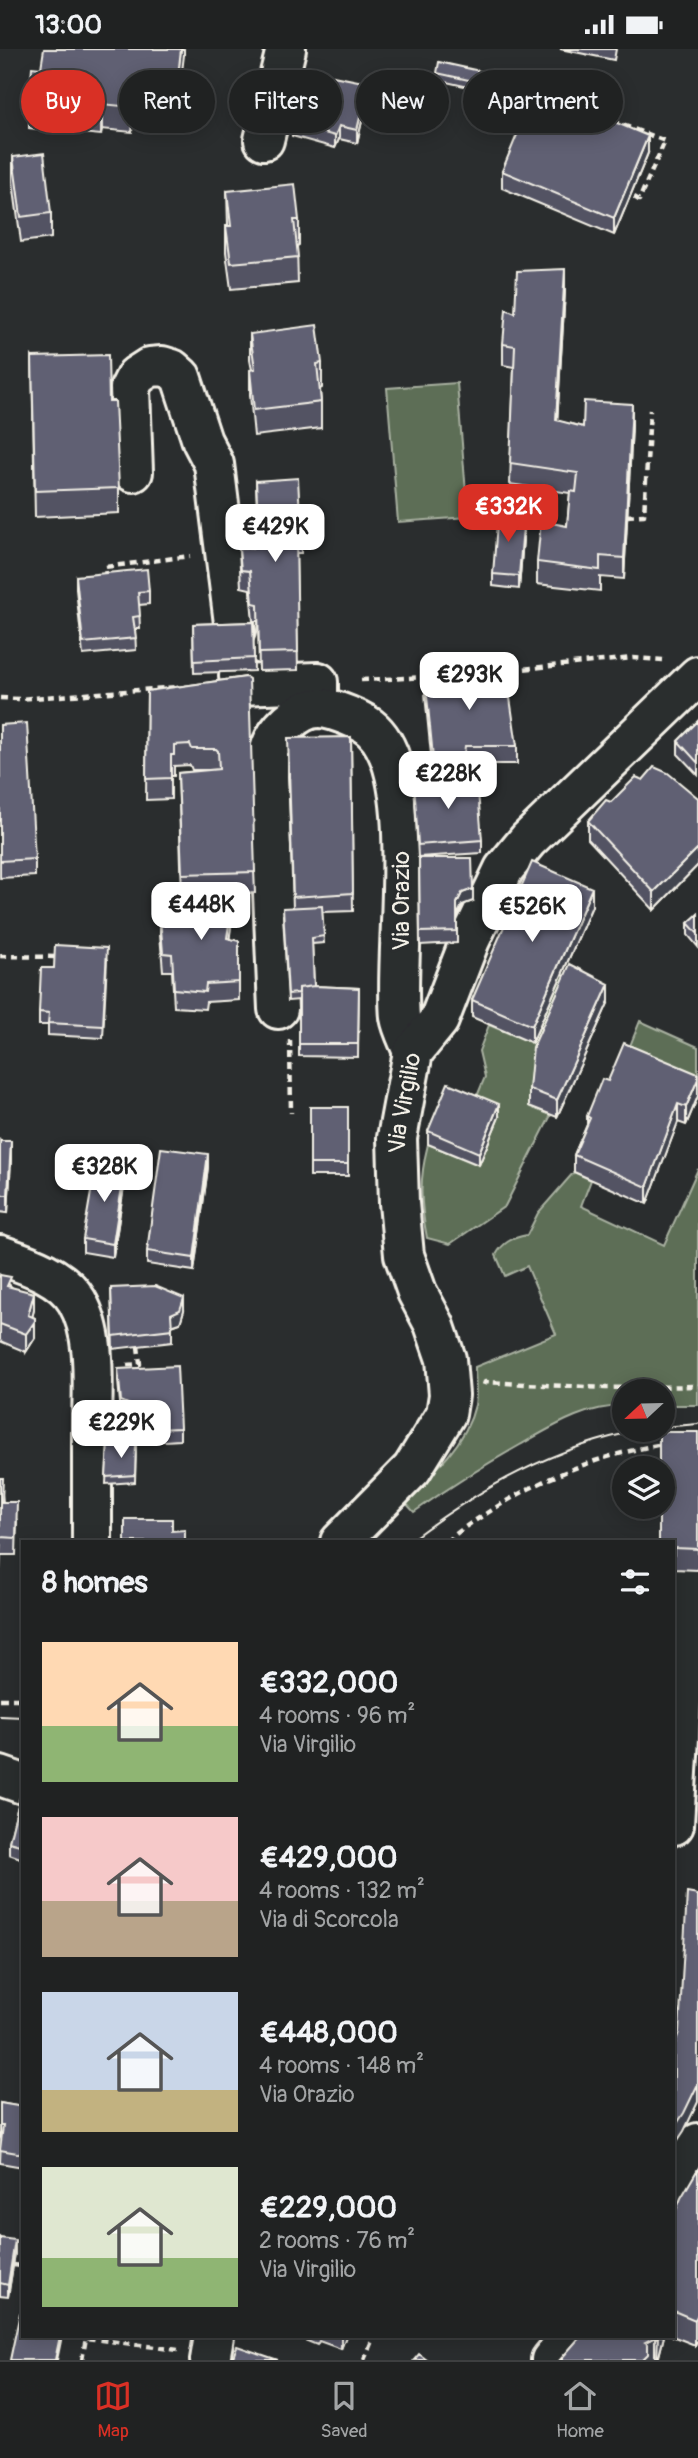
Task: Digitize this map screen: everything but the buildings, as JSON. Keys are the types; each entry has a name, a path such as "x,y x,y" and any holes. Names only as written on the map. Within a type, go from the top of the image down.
{"street":[{"path":"264,140 286,49"},
{"path":"133,472 131,383 136,376 150,367 172,369 181,377 202,441 214,464 234,631"},
{"name":"Via Virgilio","path":"342,1540 412,1469 446,1414 449,1395 446,1359 404,1255 397,1138 413,1052 439,1020 470,940 504,869 683,668"},
{"name":"Via Orazio","path":"239,676 240,684 318,695 373,730 390,755 399,790 402,843 400,1019 413,1052"},
{"path":"278,1009 268,777 270,750 279,730 318,695"},
{"path":"0,1255 33,1266 61,1285 77,1300 87,1327 91,1368 92,1540"},
{"path":"675,1807 688,1579"},
{"path":"0,1776 21,1783"},
{"path":"675,2185 698,2143"},
{"path":"551,2360 569,2338"}],"path":[{"path":"623,126 664,141 639,199 631,195"},
{"path":"627,516 644,515 650,409"},
{"path":"107,586 105,567 225,552"},
{"path":"489,672 633,658 683,668"},
{"path":"318,695 436,677"},
{"path":"0,698 19,699 187,687"},
{"path":"0,956 55,957"},
{"path":"278,1009 289,1008 291,1113"},
{"path":"485,1382 606,1388 698,1386"},
{"path":"449,1540 505,1501 559,1472 630,1450 671,1443"},
{"path":"0,1699 21,1699"},
{"path":"13,2265 21,2266"},
{"path":"82,2360 86,2338 203,2349"},
{"path":"364,2360 372,2338"}],"green space":[{"path":"457,383 468,517 398,522 387,388"},
{"path":"562,973 570,982 530,1107 551,1115 505,1206 450,1244 427,1238 422,1191 428,1144 478,1165 473,1106 485,1077 479,1051 489,1025 532,1043"},
{"path":"640,1021 698,1047 698,1092 624,1061"},
{"path":"698,1169 698,1405 676,1405 676,1379 612,1379 612,1407 583,1413 557,1424 479,1469 414,1512 403,1500 447,1458 471,1419 476,1400 475,1367 556,1334 527,1266 505,1276 496,1255 502,1247 512,1239 527,1235 538,1213 574,1172 591,1180 581,1206 664,1245"}],"tram line":[{"path":"676,1426 698,1424"},
{"path":"411,1540 462,1504 519,1472 548,1458 612,1437"},
{"path":"0,1716 21,1717"}]}
